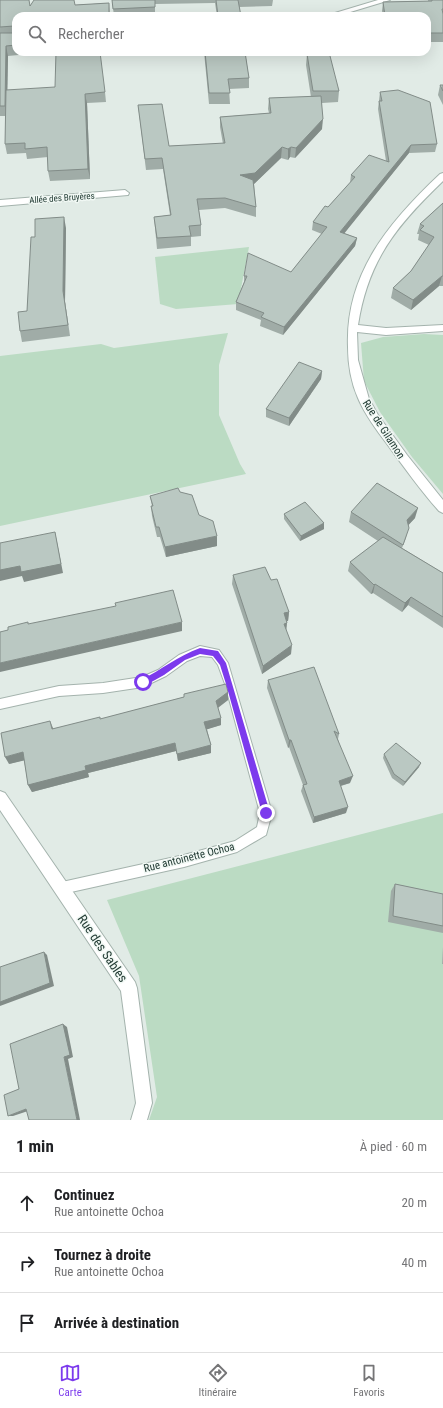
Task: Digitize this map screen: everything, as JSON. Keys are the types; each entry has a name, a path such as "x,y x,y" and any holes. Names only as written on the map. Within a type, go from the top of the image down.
{"street":[{"path":"343,12 386,0"},
{"name":"Rue de Gilamon","path":"443,176 419,196 382,243 360,287 354,308 352,327 352,361 361,394 380,427 416,476 443,508"},
{"name":"Allée des Bruyères","path":"0,202 125,193"},
{"path":"352,327 380,332 443,328"},
{"name":"Rue des Sables","path":"0,798 129,988 144,1103 138,1120"}],"lane":[{"name":"Rue antoinette Ochoa","path":"0,704 59,691 103,688 143,682 162,673 183,658 200,651 215,653 223,663 266,813 262,831 237,846 230,848 62,888"}],"green space":[{"path":"249,247 238,304 176,309 160,304 155,257"},
{"path":"228,333 219,365 219,415 240,464 246,474 0,526 0,356 101,344 114,348"},
{"path":"424,334 443,335 443,494 412,457 380,412 364,381 361,343 383,337"},
{"path":"443,813 443,1120 149,1120 157,1097 139,976 107,900"}],"building":[{"path":"0,0 29,0 30,6 34,0 74,0 75,5 109,3 109,12 12,12 12,26 0,27"},
{"path":"112,0 155,0 155,7 113,9"},
{"path":"216,0 238,0 240,12 218,12"},
{"path":"443,0 443,33 431,33 431,12 384,12 383,2"},
{"path":"0,33 12,33 12,45 6,46 5,106 0,106"},
{"path":"56,56 100,56 105,92 85,94 88,169 48,171 47,147 25,149 25,143 5,144 6,90 55,87"},
{"path":"205,56 246,56 249,78 228,79 230,93 209,93"},
{"path":"307,56 330,56 339,91 313,91"},
{"path":"398,90 430,102 437,144 411,145 340,232 357,238 284,327 261,317 264,313 236,302 247,276 244,276 248,253 291,272 327,227 313,222 325,206 328,207 355,177 351,175 369,155 389,162 379,101 382,101 380,92"},
{"path":"321,96 323,119 296,148 291,147 288,149 282,147 255,173 240,175 253,180 256,207 225,198 197,199 201,225 189,226 191,236 157,238 154,217 171,215 162,158 145,159 138,105 162,104 169,146 225,143 220,117 271,113 269,98"},
{"path":"443,203 443,276 413,300 393,288 411,271 434,237 420,230 424,226 420,224"},
{"path":"64,217 63,291 68,325 20,331 18,312 27,311 31,237 35,237 35,219"},
{"path":"299,362 322,371 289,418 266,409"},
{"path":"377,483 418,508 407,520 409,528 403,545 351,512"},
{"path":"178,488 180,492 192,495 199,515 213,521 217,536 165,547 159,527 156,527 150,496"},
{"path":"305,502 324,523 301,536 284,514"},
{"path":"55,532 61,564 21,572 20,566 0,570 0,543"},
{"path":"383,537 443,573 443,617 411,597 405,603 375,584 374,585 350,562"},
{"path":"265,567 271,580 277,579 289,612 284,613 287,623 284,624 292,645 263,666 233,575"},
{"path":"173,590 182,622 0,663 0,632 8,630 8,627 116,606 115,603"},
{"path":"314,667 339,734 334,731 353,776 339,781 348,807 314,817 303,785 307,784 291,740 289,740 268,680"},
{"path":"226,684 228,692 216,701 221,718 204,722 211,745 177,754 175,743 85,766 86,770 28,785 23,752 5,757 1,733 50,721 52,729 100,717 100,719 184,697 184,694"},
{"path":"396,743 421,763 405,782 394,774 384,754"},
{"path":"395,884 443,894 443,926 393,916"},
{"path":"44,952 50,983 0,1002 0,967"},
{"path":"63,1024 70,1055 64,1057 77,1120 29,1120 26,1109 8,1116 4,1095 19,1089 10,1044"}],"route":[{"path":"143,682 162,673 183,658 200,651 215,653 223,663 230,684 266,813"}]}
